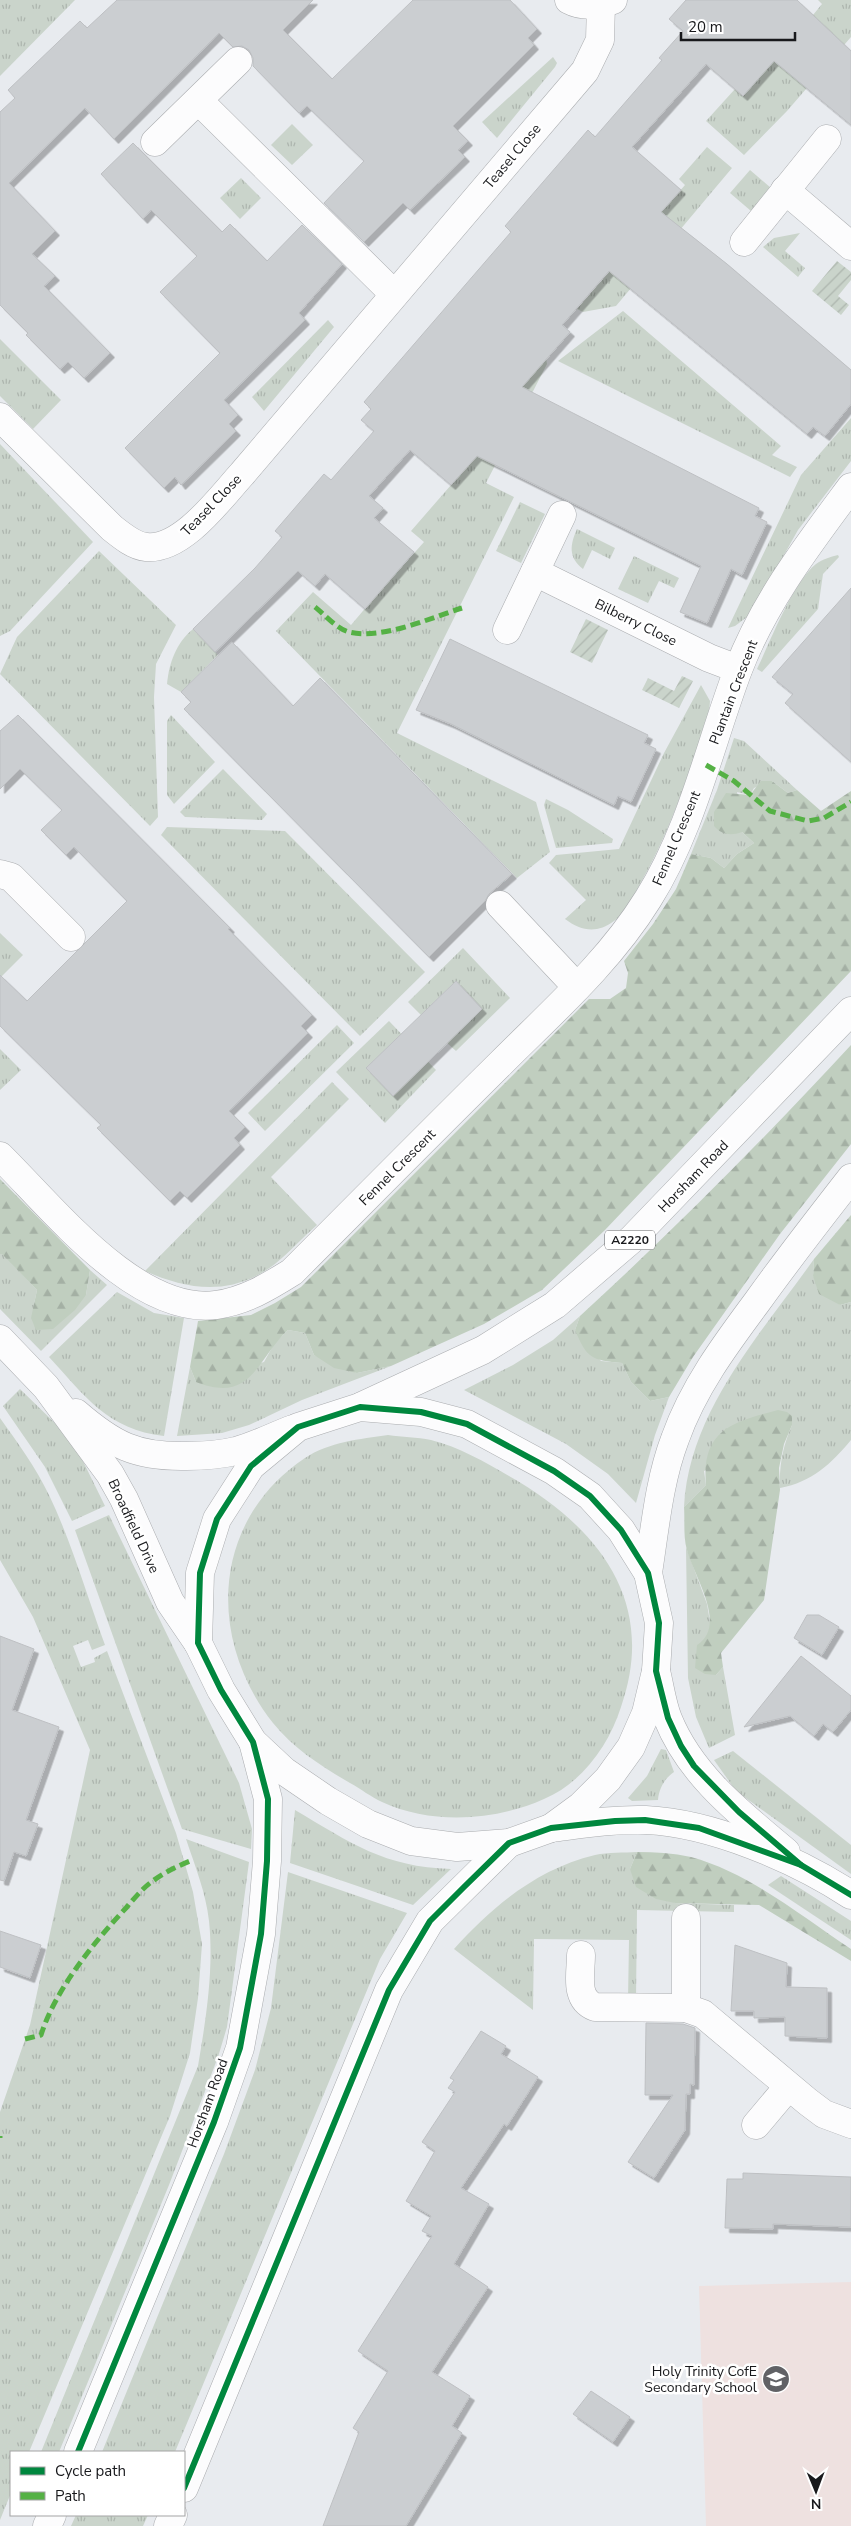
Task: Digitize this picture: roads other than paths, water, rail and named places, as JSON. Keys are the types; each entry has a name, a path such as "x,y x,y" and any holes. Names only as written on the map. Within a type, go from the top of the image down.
{"street":[{"path":"569,0 576,3 607,2"},
{"name":"Teasel Close","path":"0,417 112,528 130,541 145,547 163,547 176,541 230,487 585,71 600,40 607,2"},
{"path":"155,142 238,61"},
{"path":"198,101 394,294"},
{"path":"744,242 827,139"},
{"path":"785,190 851,246"},
{"name":"Plantain Crescent","path":"702,775 738,669 764,614 794,565 846,503"},
{"path":"507,630 562,515"},
{"name":"Bilberry Close","path":"535,572 709,658 738,669"},
{"name":"Fennel Crescent","path":"0,1156 99,1254 125,1276 146,1290 191,1304 214,1305 236,1301 266,1288 292,1272 577,987 630,927 649,898 676,844 702,775"},
{"path":"0,874 11,877 71,937"},
{"path":"500,906 577,987"},
{"name":"Horsham Road","path":"298,1427 360,1407 483,1350 555,1306 632,1239 851,1011"},
{"path":"648,1573 663,1482 674,1439 695,1392 726,1343 805,1236 851,1178"},
{"name":"Broadfield Drive","path":"0,1339 46,1387 91,1426 120,1445 140,1453 162,1456 207,1456 236,1451 298,1427"},
{"name":"Broadfield Drive","path":"46,1387 110,1474 124,1499 170,1602 198,1643 221,1690 253,1742"},
{"path":"360,1407 421,1412 467,1424 554,1471 590,1496 621,1530 648,1573 659,1623 656,1671 646,1713 631,1747 608,1779 581,1806 551,1828"},
{"path":"198,1643 200,1573 216,1519 251,1466 298,1427"},
{"path":"656,1671 668,1718 694,1766 739,1812 801,1864 851,1895"},
{"path":"253,1742 284,1771 328,1801 368,1824 411,1841 457,1847 510,1842 551,1828 615,1821 675,1823 723,1836 801,1864"},
{"name":"Horsham Road","path":"78,2451 214,2122 240,2048 261,1934 267,1861 268,1799 253,1742"},
{"path":"185,2486 389,1990 430,1921 510,1842"},
{"path":"686,1918 686,2008"},
{"path":"581,1955 581,1995 588,2004 595,2007 686,2008 703,2014 788,2087 824,2114 851,2124"},
{"path":"756,2125 788,2087"}],"place":[{"name":"Holy Trinity CofE Secondary School","path":"776,2379"}]}
